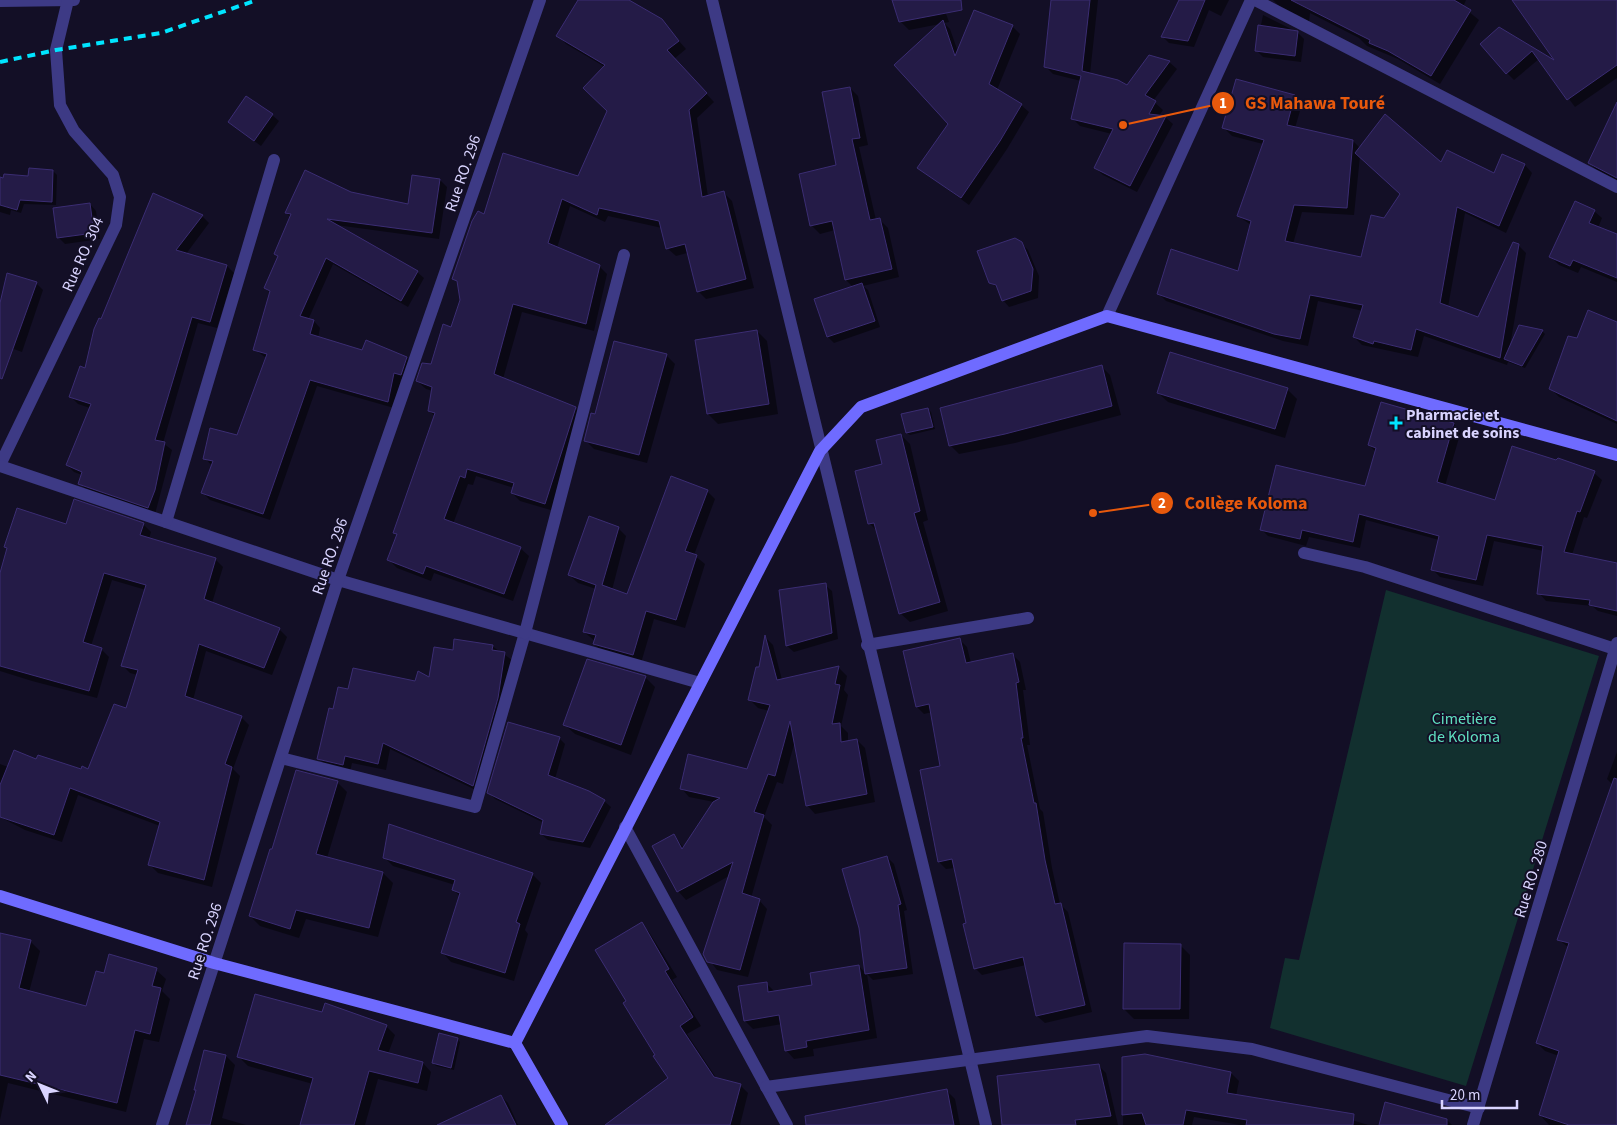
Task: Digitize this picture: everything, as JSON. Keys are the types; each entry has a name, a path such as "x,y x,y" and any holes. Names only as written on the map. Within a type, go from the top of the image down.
{"street":[{"path":"0,1 70,0"},
{"name":"Rue RO. 304","path":"0,465 116,225 120,197 113,175 74,131 60,105 56,50 70,0"},
{"path":"712,0 867,645 986,1125"},
{"path":"1107,316 1251,0"},
{"path":"1254,0 1617,187"},
{"name":"Rue RO. 296","path":"162,1125 338,580 539,1"},
{"path":"166,522 274,160"},
{"path":"281,758 475,807 525,633 624,255"},
{"path":"515,1043 820,451 861,407 1107,316 1617,455"},
{"path":"0,465 338,580 700,683"},
{"path":"1304,553 1365,567 1616,646"},
{"path":"867,645 1028,618"},
{"name":"Rue RO. 280","path":"1473,1125 1616,646"},
{"path":"625,827 787,1125"},
{"path":"0,896 214,963 515,1043 562,1125"},
{"path":"766,1087 1147,1036 1252,1049 1478,1108"}],"green space":[{"name":"Cimetière de Koloma","path":"1386,590 1599,656 1466,1086 1270,1028 1285,958 1299,960"}],"building":[{"path":"578,0 629,0 662,19 679,41 667,50 707,93 689,110 702,197 724,191 746,279 697,292 685,244 666,249 659,221 599,208 597,215 562,199 548,243 600,265 586,324 513,304 494,374 576,407 545,504 511,493 514,483 467,469 465,478 460,476 444,519 521,547 504,594 426,566 423,574 387,560 397,534 393,533 435,413 428,411 432,387 416,381 422,363 431,364 443,324 451,327 460,300 457,281 452,279 472,221 478,211 484,214 503,153 578,176 607,111 583,88 605,65 556,36"},
{"path":"892,0 961,0 962,10 899,22"},
{"path":"1051,0 1090,0 1082,71 1118,80 1127,85 1149,55 1170,61 1145,95 1156,101 1149,114 1166,116 1130,186 1094,168 1113,129 1071,119 1081,76 1044,67"},
{"path":"1179,0 1205,0 1188,41 1161,37"},
{"path":"1291,0 1454,0 1471,10 1431,76 1388,51 1369,43 1370,40"},
{"path":"1512,0 1617,0 1617,65 1567,100 1532,51 1506,74 1480,44 1499,27 1554,60"},
{"path":"974,10 1013,25 989,84 1022,104 1000,141 961,198 917,168 948,124 894,65 943,20 955,56"},
{"path":"1258,25 1298,31 1295,56 1255,51"},
{"path":"1236,79 1295,95 1287,125 1353,140 1347,208 1294,205 1285,241 1361,257 1371,215 1384,218 1400,194 1355,153 1385,114 1441,162 1447,150 1494,173 1502,154 1525,164 1499,226 1457,207 1440,303 1478,317 1513,242 1519,244 1500,358 1416,329 1411,350 1374,341 1373,344 1353,337 1363,305 1310,295 1300,339 1274,334 1157,294 1171,249 1238,271 1251,221 1237,216 1264,140 1222,128"},
{"path":"850,87 860,138 852,139 870,220 880,218 892,269 845,280 832,221 810,226 799,174 836,165 822,92"},
{"path":"246,96 273,114 254,141 228,122"},
{"path":"1617,102 1617,178 1588,163"},
{"path":"29,168 53,170 52,202 20,200 17,210 0,205 0,177 3,178 4,174 28,176"},
{"path":"305,170 351,192 408,204 412,175 440,179 432,233 327,219 418,271 401,301 326,258 300,316 314,320 310,334 362,350 366,340 407,357 401,375 394,373 388,402 310,380 263,514 201,493 213,461 203,459 210,428 237,435 267,354 253,350 270,291 264,288 278,256 274,254 291,214 285,213"},
{"path":"153,193 203,215 176,250 227,265 210,322 192,317 155,440 165,442 155,490 148,508 78,484 82,472 66,465 91,404 69,397 80,366 85,368 94,329 99,318 101,319"},
{"path":"1575,201 1595,210 1589,223 1617,234 1617,278 1573,260 1570,266 1549,257"},
{"path":"90,203 94,233 57,238 53,208"},
{"path":"1015,238 1022,242 1033,269 1031,291 1002,301 996,285 989,283 977,251"},
{"path":"7,273 37,282 2,379 0,378 0,303"},
{"path":"862,283 875,321 827,337 814,299"},
{"path":"1588,310 1617,322 1617,421 1549,389 1568,336 1577,338"},
{"path":"1519,325 1543,330 1522,366 1504,359"},
{"path":"757,330 769,404 707,414 695,340"},
{"path":"614,341 667,354 639,455 584,441 591,413 595,414"},
{"path":"1170,352 1288,388 1275,429 1157,393"},
{"path":"1102,365 1112,406 1005,434 949,446 940,408"},
{"path":"1381,402 1454,423 1437,482 1495,500 1512,446 1556,460 1558,458 1595,471 1580,512 1577,511 1564,552 1617,563 1617,611 1589,605 1590,600 1537,594 1543,546 1487,535 1476,580 1431,570 1439,536 1359,514 1353,542 1302,530 1300,539 1260,530 1276,465 1365,486 1376,448 1368,445"},
{"path":"928,408 933,427 906,433 901,414"},
{"path":"901,434 920,511 914,513 940,602 899,614 874,523 868,524 855,471 882,464 876,440"},
{"path":"671,476 708,490 685,551 697,555 676,620 646,611 633,655 593,644 596,635 583,632 596,585 568,575 589,516 619,527 602,585 627,594"},
{"path":"74,499 144,523 140,535 216,558 204,599 280,628 264,668 199,644 185,696 242,716 225,764 232,767 204,880 148,865 160,822 70,788 54,835 0,817 0,785 14,750 36,759 38,755 81,769 82,766 88,769 114,704 126,708 138,670 121,666 146,585 104,573 83,642 102,648 89,691 0,666 0,573 7,548 4,547 17,508 66,524"},
{"path":"826,583 832,633 786,646 779,590"},
{"path":"765,635 777,680 839,666 835,684 840,685 832,724 840,723 841,742 857,739 867,794 806,806 790,721 775,776 768,774 754,812 764,815 742,893 760,899 740,970 707,962 703,954 733,862 677,892 652,846 674,834 682,849 713,802 720,798 680,789 688,754 747,769 770,705 748,700 756,667 759,667"},
{"path":"960,638 966,663 1013,653 1019,682 1016,683 1023,738 1021,738 1034,803 1036,803 1045,860 1055,904 1061,903 1085,1005 1036,1016 1023,957 974,969 963,924 966,923 952,859 938,862 920,770 940,766 929,704 916,707 903,651"},
{"path":"454,639 493,645 492,650 505,652 498,698 473,786 383,743 378,764 345,756 343,765 317,759 329,708 333,709 338,687 348,689 353,668 415,681 418,671 429,677 434,647 453,650"},
{"path":"587,659 646,676 621,745 563,725"},
{"path":"508,722 560,737 548,775 589,791 605,800 583,842 540,834 543,820 487,793"},
{"path":"296,770 338,781 316,854 383,872 369,928 296,910 290,929 249,916"},
{"path":"1614,778 1617,779 1617,1125 1569,1125 1539,1115 1559,1051 1536,1043 1569,943 1557,940"},
{"path":"389,824 533,873 516,922 520,924 505,973 441,953 460,893 452,890 455,880 383,858"},
{"path":"887,856 901,904 898,905 907,968 865,974 859,928 842,869"},
{"path":"642,922 669,969 665,971 693,1017 680,1026 714,1077 741,1084 730,1125 605,1125 668,1078 653,1056 655,1055 623,1003 626,1001 595,950"},
{"path":"0,933 31,940 19,988 86,1006 96,971 104,973 109,954 157,968 152,986 161,988 150,1034 135,1030 117,1103 0,1075"},
{"path":"1124,943 1181,944 1180,1009 1123,1009"},
{"path":"859,965 869,1030 806,1041 807,1047 785,1051 779,1015 744,1021 738,986 767,982 768,992 812,985 810,973"},
{"path":"255,994 322,1012 325,1003 387,1025 378,1050 423,1062 418,1083 369,1071 354,1125 300,1125 313,1078 237,1057"},
{"path":"439,1033 458,1038 451,1068 432,1063"},
{"path":"204,1050 226,1055 210,1125 186,1125 196,1090 194,1090"},
{"path":"1145,1054 1231,1072 1227,1093 1354,1114 1353,1125 1246,1125 1247,1120 1186,1110 1183,1125 1146,1125 1142,1113 1122,1115 1122,1057"},
{"path":"1099,1064 1111,1116 1075,1120 1076,1125 1002,1125 997,1076"},
{"path":"947,1089 954,1125 806,1125 805,1116"},
{"path":"501,1095 516,1125 437,1125"},
{"path":"1385,1102 1447,1119 1447,1125 1379,1125"}],"railway":[{"path":"0,62 56,50 161,33 257,0"}],"place":[{"name":"GS Mahawa Touré","path":"1123,125"},
{"name":"Pharmacie et cabinet de soins","path":"1396,423"},
{"name":"Collège Koloma","path":"1093,513"}]}
